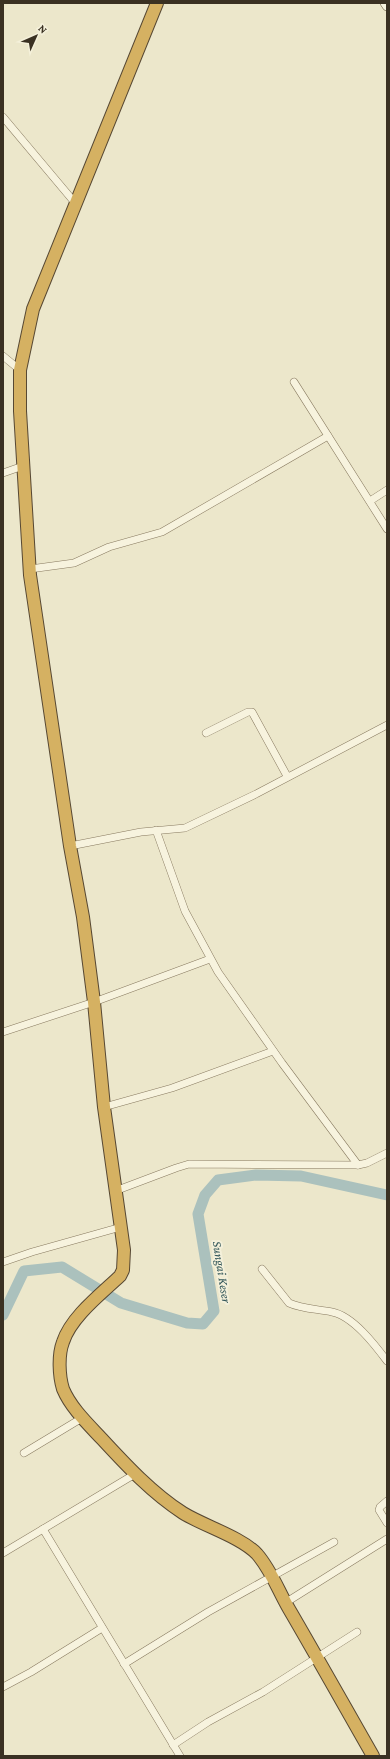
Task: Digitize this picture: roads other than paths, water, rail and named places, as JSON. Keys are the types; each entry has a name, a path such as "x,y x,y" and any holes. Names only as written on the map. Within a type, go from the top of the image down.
{"highway":[{"path":"155,4 33,309 20,370 20,412 30,569 94,1002 104,1107 124,1250 123,1270 120,1276 89,1307 68,1332 62,1343 60,1356 63,1388 82,1418 135,1474 183,1513 249,1548 266,1566 285,1603 373,1756"}],"street":[{"path":"3,117 76,204"},
{"path":"3,356 7,361 20,370"},
{"path":"294,382 387,529"},
{"path":"30,569 74,563 109,547 162,532 328,436"},
{"path":"3,473 23,466"},
{"path":"370,501 387,490"},
{"path":"206,733 248,712 252,712 287,776"},
{"path":"70,846 141,832 185,828 256,794 287,776 387,725"},
{"path":"156,830 185,912 210,959 273,1051 358,1165"},
{"path":"3,1032 94,1002 210,959"},
{"path":"104,1107 172,1088 273,1051"},
{"path":"115,1191 189,1164 358,1165 367,1163 387,1152"},
{"path":"3,1262 39,1250 121,1227"},
{"path":"262,1269 289,1303 334,1312 346,1318 365,1335 387,1361"},
{"path":"24,1453 82,1418"},
{"path":"3,1553 135,1474"},
{"path":"387,1501 380,1507 379,1510 387,1523"},
{"path":"43,1529 180,1756"},
{"path":"285,1603 387,1539"},
{"path":"124,1664 201,1616 334,1542"},
{"path":"3,1687 31,1672 102,1628"},
{"path":"173,1745 208,1722 263,1692 356,1632"}],"waterway":[{"name":"Sungai Keser","path":"3,1315 24,1271 62,1267 121,1303 187,1323 203,1324 214,1311 198,1214 205,1195 218,1180 256,1175 301,1176 387,1195"}]}
